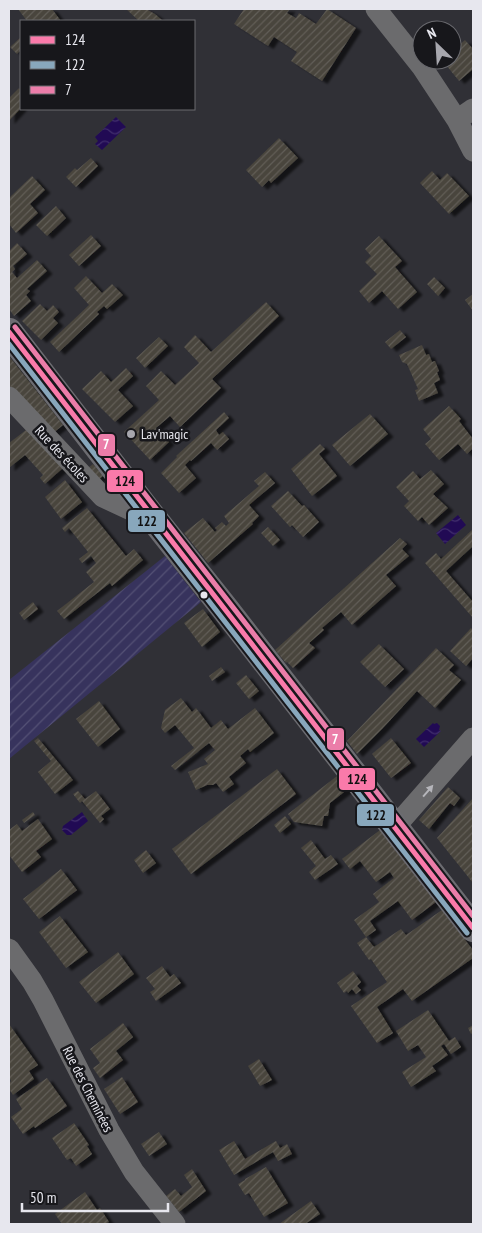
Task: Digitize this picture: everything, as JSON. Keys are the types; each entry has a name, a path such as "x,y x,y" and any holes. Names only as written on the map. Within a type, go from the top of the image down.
{"main road":[{"path":"9,332 473,928"}],"street":[{"path":"376,9 422,67 465,115 473,151"},
{"name":"Rue des écoles","path":"9,397 103,497 133,511 149,513"},
{"path":"395,827 473,738"},
{"name":"Rue des Cheminées","path":"9,949 43,1000 109,1130 134,1172 175,1224"}],"shaded area":[{"path":"165,556 201,602 9,759 9,680"}],"water":[{"path":"116,117 126,127 102,150 95,144 98,141 95,137"},
{"path":"458,515 466,525 445,544 436,533"},
{"path":"433,723 437,723 440,726 439,730 441,731 424,747 416,739"},
{"path":"82,812 88,821 71,835 67,835 62,830 63,826"}],"building":[{"path":"18,9 52,9 60,20 26,20"},
{"path":"126,9 146,9 162,20 138,20"},
{"path":"244,9 290,9 287,13 296,18 299,13 316,24 327,9 356,28 322,81 291,61 297,52 274,37 268,46 234,24"},
{"path":"20,38 20,51 17,54 10,47"},
{"path":"465,40 473,49 473,69 459,81 450,70 462,70 462,43"},
{"path":"20,89 20,109 9,121 9,98"},
{"path":"279,138 298,158 271,183 269,180 262,187 246,170"},
{"path":"91,158 98,166 76,187 66,177 75,168 77,170"},
{"path":"432,171 440,180 447,173 469,196 449,214 420,183"},
{"path":"32,176 45,190 30,204 38,213 16,233 9,224 9,198"},
{"path":"56,206 66,218 47,236 36,225"},
{"path":"91,235 101,246 79,266 69,255"},
{"path":"379,236 402,261 395,267 417,292 398,309 382,291 369,303 359,291 377,274 365,262 371,256 365,249"},
{"path":"17,243 27,254 13,266 15,269 12,272 17,278 37,260 47,271 27,289 30,291 26,295 31,301 14,316 9,309 9,251"},
{"path":"86,276 102,293 112,284 123,295 107,309 104,306 97,312 99,314 59,352 50,342 89,305 74,288"},
{"path":"434,277 445,288 438,296 427,284"},
{"path":"473,294 473,311 465,300"},
{"path":"266,302 279,316 212,379 221,388 180,427 170,416 156,428 169,442 150,460 124,432 159,400 146,386 161,371 175,385 199,363 184,347 195,335 211,352"},
{"path":"40,304 47,311 53,305 59,312 53,318 58,323 41,340 22,321"},
{"path":"400,330 406,337 391,349 385,342"},
{"path":"159,337 168,346 145,368 136,358"},
{"path":"422,345 426,355 429,354 432,362 435,361 440,380 434,383 438,393 419,401 415,390 418,389 407,364 402,362 399,355"},
{"path":"9,356 63,425 52,434 9,385"},
{"path":"126,368 133,376 118,390 133,406 115,422 82,389 101,371 111,382"},
{"path":"449,406 461,419 459,421 473,439 473,448 467,454 458,444 439,460 425,444 431,439 423,429"},
{"path":"224,412 229,418 216,430 219,435 223,432 229,439 217,450 211,443 185,465 196,478 179,493 161,473 176,456"},
{"path":"370,414 388,434 350,466 332,445"},
{"path":"26,430 32,437 34,436 63,468 45,484 40,478 43,475 25,455 9,468 9,443"},
{"path":"320,444 325,449 319,454 337,476 312,496 291,469"},
{"path":"93,464 103,476 98,480 88,468"},
{"path":"431,470 444,484 433,494 448,508 429,525 422,517 418,521 404,506 409,501 396,487 413,471 420,479"},
{"path":"265,472 275,483 249,505 259,516 253,524 208,563 184,533 203,518 215,532 217,530 215,528 222,522 226,526 229,523 224,516 259,486 254,481"},
{"path":"65,480 82,502 61,519 45,497"},
{"path":"288,491 319,522 303,537 292,525 290,527 271,506"},
{"path":"87,508 126,556 134,549 143,560 112,586 110,583 64,619 57,611 94,582 86,572 96,563 91,556 82,563 79,559 88,552 69,528 65,532 62,528"},
{"path":"268,527 280,540 273,546 261,533"},
{"path":"473,529 473,546 446,571 473,602 473,618 425,563 436,553 441,559"},
{"path":"400,538 407,544 402,549 409,556 386,575 396,586 352,625 341,612 322,628 324,630 309,643 315,648 293,668 286,663 275,650"},
{"path":"33,602 38,609 24,620 19,613"},
{"path":"203,609 220,632 202,647 184,623"},
{"path":"471,628 473,630 473,658 466,666 450,651"},
{"path":"379,644 404,669 385,687 360,662"},
{"path":"436,648 454,665 449,670 461,680 435,708 417,691 357,754 347,741"},
{"path":"221,667 225,672 212,681 209,676"},
{"path":"246,675 259,691 249,699 236,683"},
{"path":"181,698 192,712 196,708 211,728 221,720 228,729 255,708 274,733 250,752 248,749 240,756 246,763 229,777 234,784 223,792 216,783 196,790 188,772 208,764 204,759 215,750 209,743 175,770 171,766 194,748 175,725 165,733 161,728 165,710"},
{"path":"99,701 120,729 98,747 76,719"},
{"path":"38,738 73,780 55,794 38,772 51,761 34,741"},
{"path":"391,738 411,763 391,778 372,754"},
{"path":"277,769 296,794 191,874 172,849"},
{"path":"337,776 348,789 330,803 328,816 324,816 322,826 294,822 288,814"},
{"path":"448,787 460,798 454,806 450,803 429,829 419,820"},
{"path":"78,791 85,799 96,791 110,809 101,816 104,819 100,823 82,801 80,803 73,794"},
{"path":"473,798 473,883 437,838"},
{"path":"33,812 35,815 24,823 22,820"},
{"path":"285,816 291,824 280,833 274,825"},
{"path":"38,819 52,839 36,851 41,857 22,872 9,855 9,830 17,824 22,831"},
{"path":"380,830 436,902 412,920 398,901 370,921 376,930 366,937 354,920 379,902 373,894 394,878 390,872 376,882 360,861 350,869 342,859"},
{"path":"311,840 325,859 331,855 338,864 315,880 309,872 316,866 301,848"},
{"path":"146,850 156,863 143,873 134,860"},
{"path":"61,869 77,890 39,919 23,899"},
{"path":"442,910 473,950 473,958 412,1001 403,989 377,1007 393,1033 377,1043 351,1006 387,982 357,943 366,937 374,947 401,929 406,935"},
{"path":"60,916 88,952 66,968 39,932"},
{"path":"118,952 134,974 96,1003 79,982"},
{"path":"162,966 170,977 174,974 181,983 156,1001 150,992 155,989 146,978"},
{"path":"353,971 361,982 357,986 361,990 356,994 352,989 348,993 347,991 344,993 337,983"},
{"path":"428,1010 449,1041 455,1037 461,1047 451,1054 444,1044 441,1046 448,1055 432,1066 436,1071 411,1087 402,1072 426,1057 418,1045 408,1051 396,1031"},
{"path":"123,1023 133,1037 116,1051 123,1060 100,1078 93,1068 100,1063 90,1049"},
{"path":"9,1024 38,1065 29,1071 34,1079 13,1095 9,1089 11,1081 9,1077"},
{"path":"473,1025 473,1033 471,1034 468,1028"},
{"path":"259,1059 272,1080 260,1086 248,1066"},
{"path":"122,1077 138,1102 120,1114 104,1089"},
{"path":"47,1078 67,1106 23,1134 11,1117 22,1109 16,1099"},
{"path":"74,1123 89,1145 87,1146 92,1154 76,1166 71,1158 67,1160 52,1138"},
{"path":"159,1132 167,1144 149,1156 141,1144"},
{"path":"234,1141 245,1159 276,1141 280,1148 287,1144 292,1154 278,1161 273,1152 234,1175 219,1150"},
{"path":"266,1167 288,1203 264,1217 249,1193 245,1195 238,1184"},
{"path":"192,1169 206,1191 179,1212 166,1196 175,1189 181,1196 192,1187 184,1175"},
{"path":"85,1192 97,1210 100,1208 109,1222 105,1224 62,1224 55,1214"},
{"path":"311,1201 320,1214 305,1224 279,1224"}],"transit line":[{"name":"7","path":"15,327 473,916"},
{"name":"124","path":"9,332 473,928"},
{"name":"122","path":"9,344 467,933"}],"place":[{"name":"Lav'magic","path":"131,434"}]}
